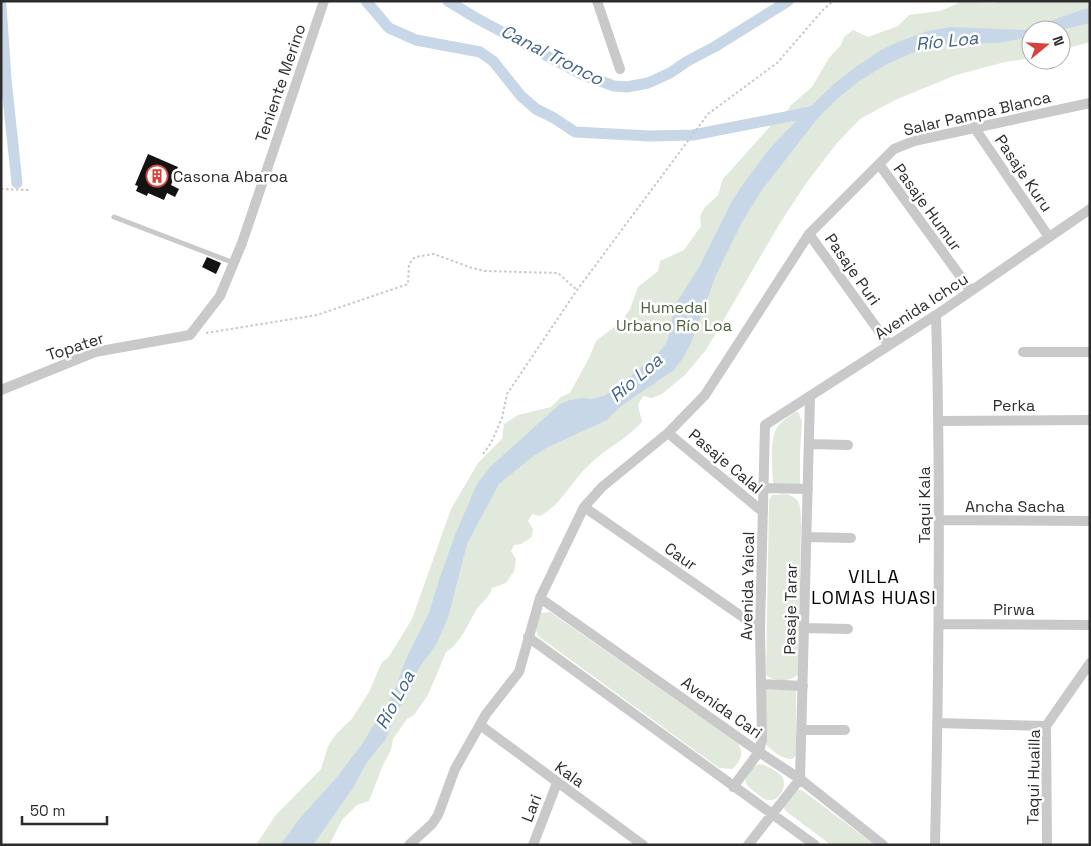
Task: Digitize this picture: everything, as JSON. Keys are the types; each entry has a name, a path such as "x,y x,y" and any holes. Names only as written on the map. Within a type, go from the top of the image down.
{"street":[{"name":"Teniente Merino","path":"190,336 220,296 242,243 324,1"},
{"path":"598,1 620,69"},
{"name":"Salar Pampa Blanca","path":"409,845 432,824 438,815 451,777 480,725 494,703 514,680 540,598 584,507 602,487 668,433 705,395 809,234 894,149 914,141 1090,103"},
{"name":"Pasaje Kuru","path":"974,127 1050,237"},
{"name":"Pasaje Humur","path":"879,164 971,292"},
{"name":"Avenida Ichcu","path":"766,425 971,292 1090,209"},
{"name":"Pasaje Puri","path":"809,234 889,345"},
{"name":"Taqui Kala","path":"934,845 939,624 939,421 936,315"},
{"name":"Topater","path":"1,390 95,352 190,336"},
{"path":"1023,352 1090,352"},
{"name":"Pasaje Tarar","path":"800,779 810,396"},
{"name":"Perka","path":"939,421 1090,420"},
{"name":"Avenida Yaical","path":"759,752 762,739 760,629 766,425"},
{"name":"Pasaje Calal","path":"668,433 764,512"},
{"path":"809,444 848,445"},
{"path":"764,488 808,489"},
{"name":"Caur","path":"584,507 760,629"},
{"name":"Ancha Sacha","path":"939,520 1090,521"},
{"path":"807,537 851,538"},
{"name":"Avenida Cari","path":"540,598 800,779 883,845"},
{"name":"Pirwa","path":"939,624 1090,624"},
{"path":"805,628 848,629"},
{"path":"528,637 815,845"},
{"name":"Taqui Huailla","path":"1047,845 1046,726 1090,663"},
{"path":"761,684 803,686"},
{"path":"937,723 1046,726"},
{"name":"Kala","path":"480,725 643,845"},
{"path":"802,730 845,730"},
{"path":"733,786 759,752"},
{"path":"748,845 800,779"},
{"name":"Lari","path":"534,845 557,783"}],"lane":[{"path":"114,217 234,263"}],"path":[{"path":"482,454 491,443 502,418 507,394 577,290 708,114 777,63 833,1"},
{"path":"1,189 29,190"},
{"path":"190,336 326,312 408,284 409,264 415,257 434,254 485,271 524,274 558,273 577,290"}],"green space":[{"name":"Humedal Urbano Río Loa","path":"963,1 989,3 1004,1 1090,1 1090,42 1071,47 1071,20 1021,20 1021,60 956,75 895,100 860,119 837,143 807,182 780,223 706,350 685,375 662,394 652,398 643,396 638,405 642,422 594,460 554,506 540,516 532,514 528,521 533,529 532,537 521,544 514,545 511,551 516,559 514,571 506,583 492,588 459,639 446,652 428,695 393,739 391,750 369,801 357,805 342,820 329,845 256,845 275,816 321,769 328,746 337,733 351,720 369,692 382,662 388,658 412,619 451,509 478,463 502,439 504,424 518,415 551,407 561,397 570,393 596,341 621,322 630,309 638,287 658,271 660,261 684,250 701,226 700,216 705,207 718,195 723,179 774,122 786,113 791,105 812,87 829,58 841,45 844,37 853,30 868,37 898,26 909,15 940,11"},
{"path":"795,412 798,412 802,421 800,484 773,485 773,437 779,425"},
{"path":"786,494 796,499 801,510 798,675 782,680 773,679 766,675 769,500 772,495"},
{"path":"550,612 738,743 741,757 738,763 732,769 719,768 538,636 535,627 537,616"},
{"path":"765,689 796,690 796,754 793,759 777,754 765,742"},
{"path":"760,764 776,771 783,779 784,787 780,795 773,800 763,798 746,783 751,767"},
{"path":"797,789 803,791 875,845 831,845 783,807"}],"water":[{"path":"1090,7 1090,23 1071,28 1071,20 1053,20"},
{"name":"Río Loa","path":"950,27 1021,30 1021,39 998,43 946,44 919,50 885,65 858,82 838,98 817,119 762,190 742,222 716,275 691,343 674,370 621,406 607,420 546,448 499,484 467,544 448,618 436,645 419,668 409,692 396,713 386,739 367,762 353,788 313,845 280,845 362,744 394,693 406,659 429,613 455,535 477,484 490,467 560,404 581,398 591,399 604,396 619,386 659,352 668,339 675,305 699,267 732,201 743,184 771,147 834,84 881,50 928,31"}],"building":[{"name":"Casona Abaroa","path":"148,154 178,167 171,185 179,189 175,197 167,193 164,200 148,193 147,196 136,191 138,186 135,185"},
{"path":"207,257 221,263 216,274 202,267"}],"waterway":[{"path":"366,1 389,28 416,40 480,52 493,61 521,96 536,109 575,132 650,136 693,135 816,111"},
{"name":"Canal Tronco","path":"448,1 581,74 614,86 627,87 648,83 670,73 788,1"},
{"path":"1,5 6,79 17,183"}],"place":[{"name":"Casona Abaroa","path":"157,176"}],"district":[{"name":"VILLA LOMAS HUASI","path":"874,587"}]}
